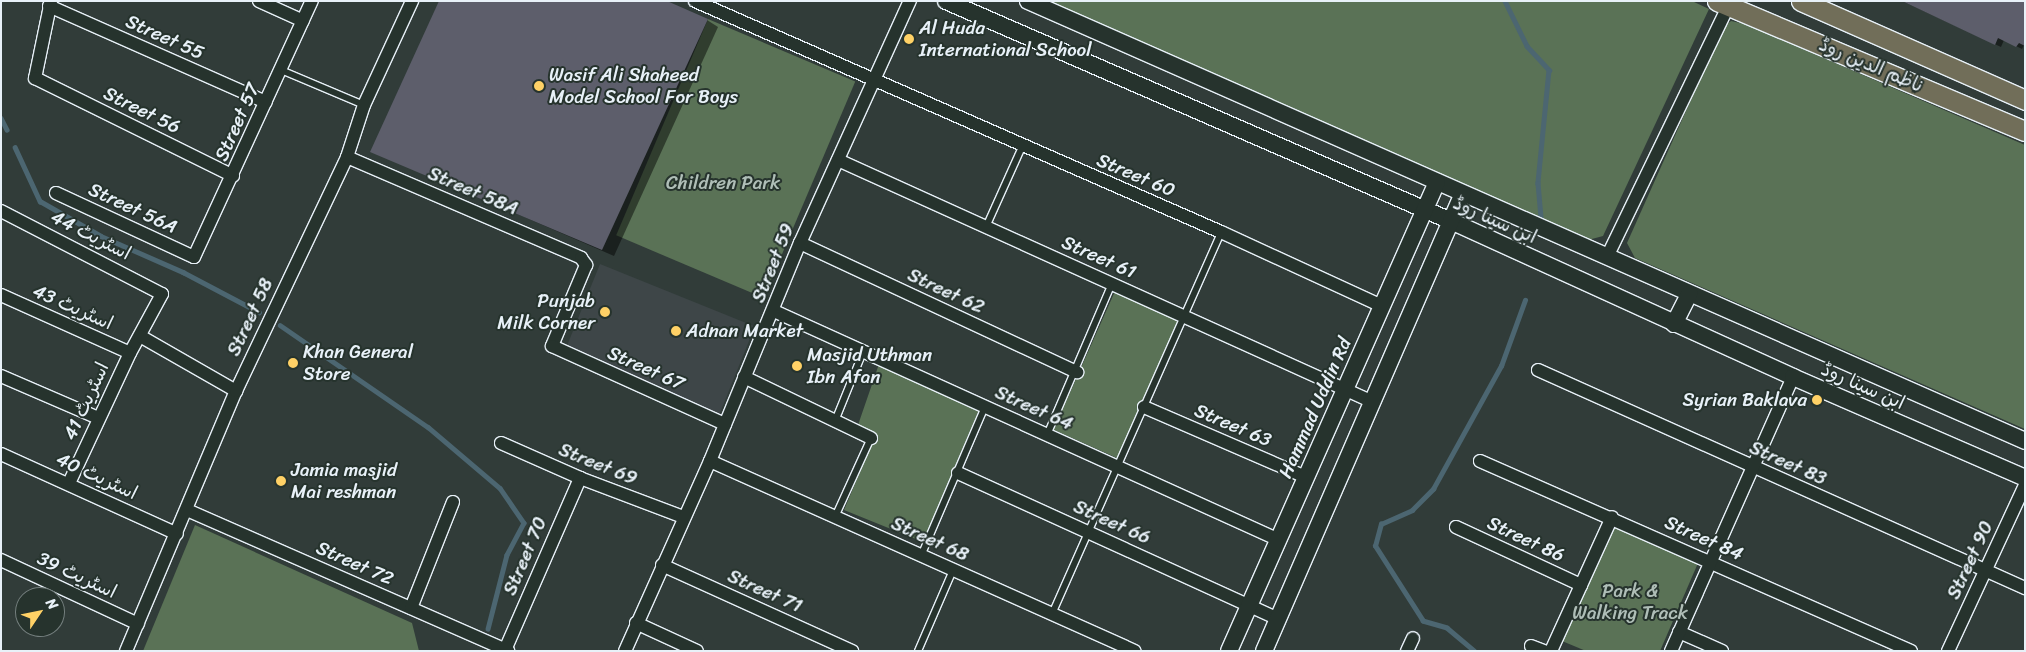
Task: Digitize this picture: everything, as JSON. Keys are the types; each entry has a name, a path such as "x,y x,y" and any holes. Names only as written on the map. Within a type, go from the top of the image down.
{"main road":[{"name":"ابن سینا روڈ","path":"946,1 1451,221 1674,324 2025,478"},
{"name":"ابن سینا روڈ","path":"1028,1 2025,441"},
{"path":"1798,34 1805,3"},
{"name":"ناظم الدین روڈ","path":"1805,3 2025,100"},
{"name":"ناظم الدین روڈ","path":"1723,4 1798,34 2025,132"},
{"name":"Hammad Uddin Rd","path":"1229,651 1437,182"},
{"path":"1264,651 1463,194"},
{"path":"1674,324 1689,294"}],"street":[{"path":"259,1 303,21"},
{"name":"Street 57","path":"194,257 233,176 312,1"},
{"name":"Street 58","path":"126,651 188,510 236,391 348,157 364,105 412,1"},
{"name":"Street 60","path":"695,1 874,79 1022,147 1221,232 1382,306"},
{"name":"Street 59","path":"625,651 683,517 710,461 744,377 774,311 800,243 910,1"},
{"name":"Street 56","path":"50,3 35,78 233,176"},
{"name":"Street 55","path":"50,3 266,102"},
{"path":"1607,257 1723,4"},
{"name":"Street 58A","path":"348,157 584,260 586,265 552,346"},
{"name":"Street 61","path":"838,160 1346,388 1373,402"},
{"name":"Street 56A","path":"56,193 194,257"},
{"name":"اسٹریٹ 44","path":"1,211 162,294"},
{"name":"Street 62","path":"800,243 1077,372"},
{"name":"اسٹریٹ 41","path":"69,483 98,418 162,294"},
{"name":"اسٹریٹ 43","path":"1,295 130,353"},
{"name":"Street 64","path":"774,311 1278,540"},
{"path":"140,336 236,391"},
{"name":"Street 67","path":"552,346 725,424"},
{"name":"Street 83","path":"1538,370 1753,468 2025,588"},
{"path":"1,376 98,418"},
{"path":"744,377 871,438"},
{"path":"1671,651 1793,377"},
{"name":"Street 63","path":"1144,407 1306,477"},
{"name":"Street 69","path":"501,443 580,478 683,517"},
{"name":"اسٹریٹ 40","path":"1,454 69,483 177,534"},
{"name":"Street 68","path":"710,461 1134,651"},
{"name":"Street 84","path":"1480,461 1612,517 1911,651"},
{"name":"Street 66","path":"958,473 1278,619"},
{"name":"Street 70","path":"506,650 580,478"},
{"name":"Street 90","path":"1948,651 2025,485"},
{"path":"411,608 453,502"},
{"name":"Street 72","path":"188,510 506,650"},
{"path":"1551,651 1612,517"},
{"name":"Street 86","path":"1456,527 1581,585"},
{"name":"اسٹریٹ 39","path":"1,560 138,624"},
{"name":"Street 71","path":"662,565 852,651"},
{"path":"636,623 697,651"},
{"path":"1679,632 1722,651"},
{"path":"1408,651 1414,638"},
{"path":"1531,646 1544,651"}],"lane":[{"path":"281,70 364,105"},
{"path":"986,227 1022,147"},
{"path":"1052,614 1221,232"},
{"path":"1047,435 1077,372 1112,283"},
{"path":"835,421 863,352"},
{"path":"921,556 985,406"},
{"path":"835,517 871,438"},
{"path":"918,651 953,570"}],"shaded area":[{"name":"Adnan Market","path":"600,264 755,327 719,416 564,354"}],"green space":[{"path":"1047,1 1692,1 1709,9 1603,236 1588,240"},
{"name":"Children Park","path":"708,19 855,82 763,298 616,235"},
{"path":"1731,21 1745,24 2025,145 2025,429 1635,258 1627,243 1723,28"},
{"path":"1116,289 1181,318 1118,459 1053,430"},
{"path":"879,364 979,410 923,542 844,510 875,436 858,425"},
{"path":"195,525 412,623 419,651 143,651"},
{"name":"Park & Walking Track","path":"1611,526 1698,563 1660,651 1586,651 1562,641"}],"building":[{"name":"Wasif Ali Shaheed Model School For Boys","path":"439,1 667,1 708,19 602,250 370,152"},
{"path":"1902,1 2025,1 2025,46 2019,43 2016,47 1998,38 1995,45"}],"waterway":[{"path":"1505,1 1527,46 1549,70 1538,183 1541,217"},
{"path":"1,118 7,130"},
{"path":"15,147 40,201 101,236 183,272 259,312"},
{"path":"1474,651 1447,628 1423,621 1375,546 1381,524 1412,510 1433,489 1501,366 1525,300"},
{"path":"280,325 428,427 500,488 524,523 507,555 488,629"}],"place":[{"name":"Al Huda International School","path":"909,39"},
{"name":"Wasif Ali Shaheed Model School For Boys","path":"539,86"},
{"name":"Punjab Milk Corner","path":"605,312"},
{"name":"Adnan Market","path":"676,331"},
{"name":"Khan General Store","path":"293,363"},
{"name":"Masjid Uthman Ibn Afan","path":"797,366"},
{"name":"Syrian Baklava","path":"1817,400"},
{"name":"Jamia masjid Mai reshman","path":"281,481"}]}
